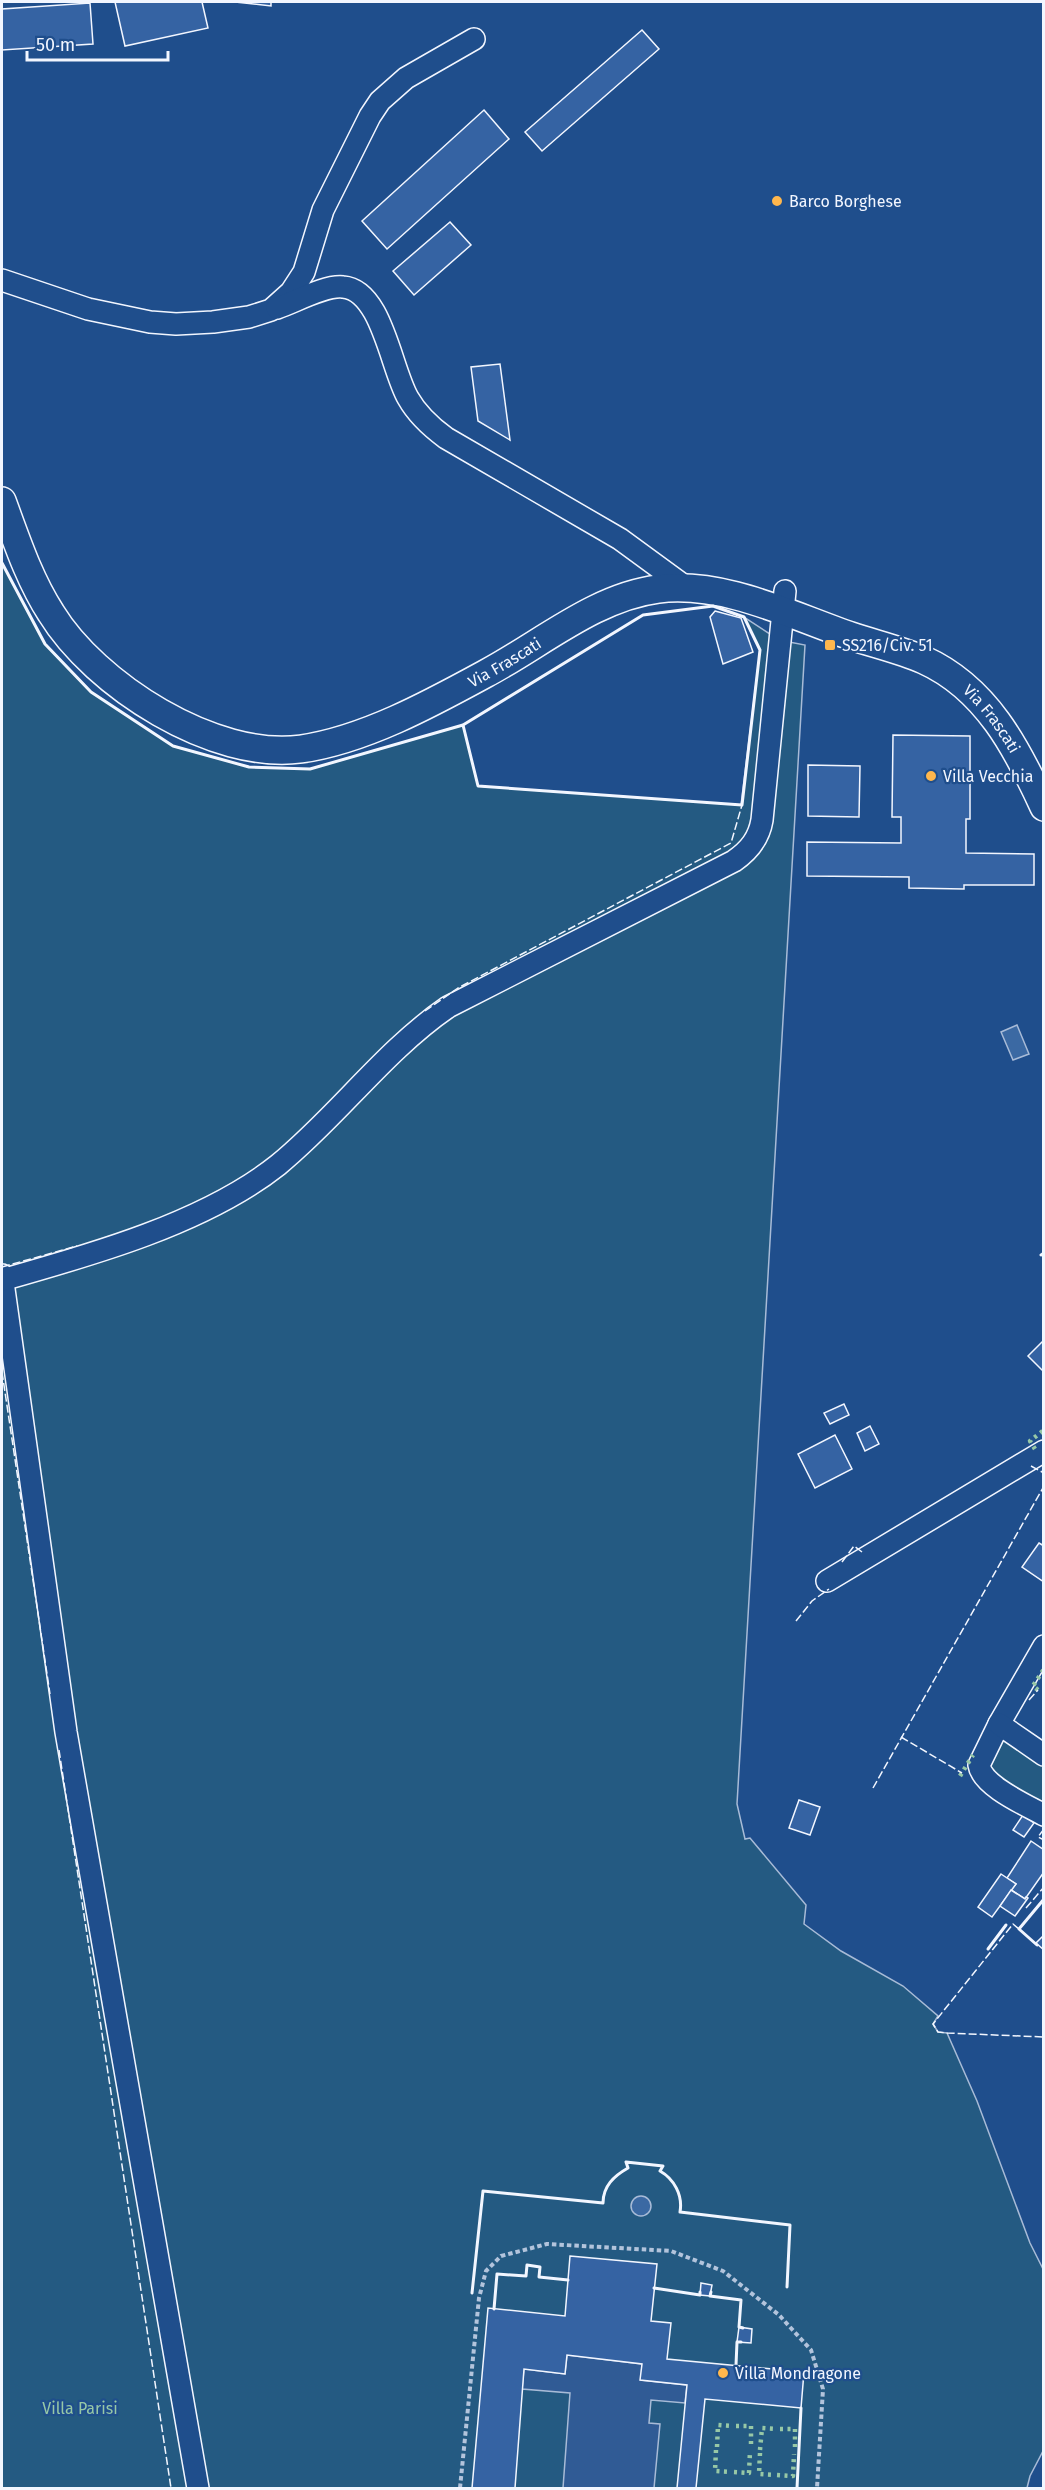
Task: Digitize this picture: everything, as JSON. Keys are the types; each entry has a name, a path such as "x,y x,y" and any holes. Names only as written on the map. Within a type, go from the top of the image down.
{"main road":[{"name":"Via Frascati","path":"2,501 26,565 49,610 75,646 120,688 178,722 219,738 263,749 312,747 376,726 449,694 615,601 650,591 687,588 737,597 784,601 923,660 962,684 986,708 1006,733 1028,771 1044,807"}],"street":[{"path":"271,310 291,292 304,272 323,210 370,116 381,101 406,78 474,39"},
{"path":"2,280 88,309 158,322 213,322 249,317 335,287 348,288 361,294 375,312 408,398 431,426 446,438 620,539 687,588"},
{"path":"198,2488 66,1732 2,1278 149,1234 243,1189 284,1159 409,1037 448,1007 724,866 747,851 758,836 762,820 784,601"},
{"path":"827,1581 1044,1451"},
{"path":"1044,1646 982,1756 980,1770 993,1785 1044,1815"},
{"path":"999,1724 1044,1755"}],"path":[{"path":"460,2488 479,2298 486,2271 501,2256 547,2244 671,2251 723,2271 779,2315 811,2350 823,2389 817,2488"}],"green space":[{"name":"Villa Mondragone","path":"2,563 45,644 91,692 173,746 249,767 310,769 463,725 478,786 741,805 760,650 744,617 779,640 805,645 737,1804 745,1839 750,1838 806,1905 804,1924 841,1951 903,1986 938,2016 933,2024 938,2032 947,2033 977,2101 1030,2243 1043,2269 1043,2451 1030,2476 1027,2488 2,2488"},
{"path":"1003,1733 1043,1760 1043,1808 989,1776 986,1765"}],"shaded area":[{"path":"1017,1025 1029,1054 1013,1060 1001,1032"},
{"path":"641,2196 648,2199 651,2206 648,2213 641,2216 634,2213 631,2206 634,2199"},
{"path":"567,2355 642,2364 641,2380 687,2385 685,2403 651,2400 649,2423 660,2424 654,2488 563,2488 570,2393 522,2389 524,2369 565,2374"}],"building":[{"path":"115,2 202,2 208,28 125,46"},
{"path":"235,2 271,2 271,6"},
{"path":"90,3 93,44 2,50 2,9"},
{"path":"642,30 659,49 542,151 525,132"},
{"path":"484,110 509,139 387,249 362,221"},
{"path":"450,222 471,245 414,295 393,271"},
{"path":"500,364 510,440 478,421 471,367"},
{"path":"715,611 741,618 753,652 723,664 710,617"},
{"name":"Villa Vecchia","path":"893,735 970,736 970,819 966,819 966,853 1034,854 1034,885 964,885 964,889 909,888 909,877 807,876 807,842 901,843 901,817 892,817"},
{"path":"808,765 860,766 859,817 808,816"},
{"path":"1044,1340 1044,1372 1028,1356"},
{"path":"844,1404 849,1415 830,1424 824,1413"},
{"path":"870,1426 879,1444 865,1451 857,1433"},
{"path":"835,1435 852,1469 815,1488 798,1454"},
{"path":"1039,1543 1044,1546 1044,1582 1022,1567"},
{"path":"799,1800 820,1807 810,1835 789,1828"},
{"path":"1023,1815 1034,1823 1024,1837 1013,1830"},
{"path":"1031,1841 1044,1850 1044,1872 1025,1899 1011,1890 1016,1884 1007,1878"},
{"path":"1001,1874 1016,1884 992,1917 978,1907"},
{"path":"1011,1890 1025,1899 1028,1898 1015,1916 1000,1906"},
{"path":"1044,1935 1044,1950 1036,1943"},
{"name":"Villa Mondragone","path":"570,2256 657,2264 651,2321 671,2323 667,2359 804,2372 801,2408 705,2399 696,2488 677,2488 687,2385 640,2380 642,2364 567,2355 565,2374 524,2369 515,2488 472,2488 488,2308 565,2316"},
{"path":"701,2283 712,2285 710,2296 700,2295"},
{"path":"739,2327 752,2329 751,2343 737,2342"}],"hedge":[{"path":"1035,1449 1030,1441 1044,1430"},
{"path":"1038,1690 1033,1686 1044,1669"},
{"path":"960,1776 973,1755"},
{"path":"717,2447 718,2425 733,2426"},
{"path":"736,2426 751,2426 751,2448"},
{"path":"760,2450 762,2428 777,2429"},
{"path":"780,2429 795,2429 795,2451"},
{"path":"716,2450 715,2471 731,2472"},
{"path":"734,2472 749,2473 750,2451"},
{"path":"760,2453 759,2474 775,2475"},
{"path":"777,2475 793,2476 794,2454"}],"fence":[{"path":"425,1011 458,988 731,843 742,805"},
{"path":"2,1267 77,1246"},
{"path":"2,1372 50,1694"},
{"path":"1031,1466 1044,1473"},
{"path":"873,1788 1044,1486"},
{"path":"842,1562 854,1546 862,1552"},
{"path":"796,1621 812,1601 829,1589"},
{"path":"1029,1700 1038,1690"},
{"path":"901,1737 962,1773"},
{"path":"59,1750 171,2488"},
{"path":"1044,1829 1038,1837 1044,1840"},
{"path":"1026,1908 1044,1887"},
{"path":"1019,1929 1013,1924 933,2024 938,2032 1044,2037"}],"wall":[{"path":"2,563 45,644 91,692 173,746 249,767 310,769 463,725 643,615 713,606 744,617 760,650 742,805 478,786 463,725"},
{"path":"1037,1945 1019,1929 1044,1899"},
{"path":"988,1949 1006,1925"},
{"path":"472,2293 483,2191 603,2203 605,2191 610,2182 628,2168 626,2162 663,2166 660,2171 673,2183 679,2194 680,2212 790,2225 787,2287"},
{"path":"494,2309 497,2274 526,2276 527,2265 540,2267 539,2277 568,2280"},
{"path":"654,2288 700,2295 700,2292"},
{"path":"711,2292 710,2296 741,2300 739,2327 743,2328"},
{"path":"736,2365 737,2342 741,2342"},
{"path":"797,2488 801,2408"}],"place":[{"name":"Barco Borghese","path":"777,201"},
{"name":"SS216/Civ. 51","path":"830,645"},
{"name":"Villa Vecchia","path":"931,776"},
{"name":"Villa Mondragone","path":"723,2373"}],"park label":[{"name":"Villa Parisi","path":"80,2408"}]}
